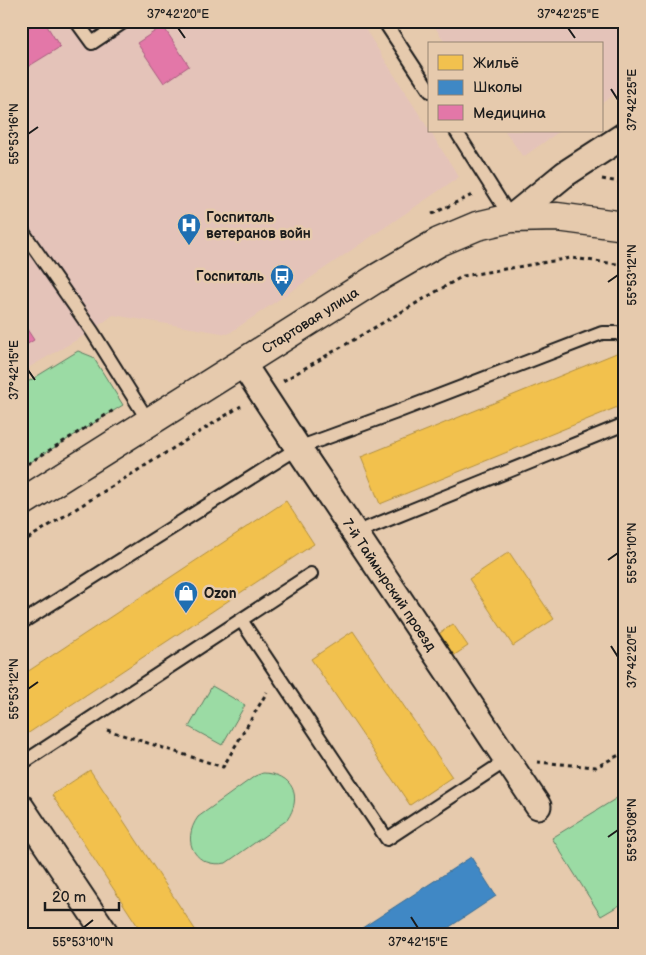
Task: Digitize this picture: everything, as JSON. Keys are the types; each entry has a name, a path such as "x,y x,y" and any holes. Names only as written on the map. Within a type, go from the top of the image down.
{"street":[{"path":"511,218 565,174 625,135"},
{"name":"Стартовая улица","path":"21,503 377,278 439,242 477,226 511,218 557,216 625,226"},
{"name":"7-й Таймырский проезд","path":"243,364 538,806"},
{"path":"21,807 106,934"}],"lane":[{"path":"76,21 92,43 124,21"},
{"path":"384,21 428,88"},
{"path":"457,132 511,218"},
{"path":"21,229 92,331 149,422"},
{"path":"21,623 298,448 394,413 602,332 617,333 625,337"},
{"path":"355,533 625,424"},
{"path":"21,764 311,574"},
{"path":"241,620 387,839 507,760"}],"path":[{"path":"21,543 262,393 463,276 570,258 625,265"},
{"path":"84,723 223,767 277,674"},
{"path":"507,760 596,767 625,752"}],"shaded area":[{"name":"Госпиталь ветеранов войн","path":"21,21 360,21 428,128 428,132 430,132 459,177 228,334 113,315 92,331 21,372"},
{"path":"431,21 625,21 625,87 604,102 604,42 445,42"},
{"path":"506,132 559,132 523,157"}],"green space":[{"path":"78,351 93,357 123,405 21,468 21,386"},
{"path":"212,686 245,705 222,745 189,727"},
{"path":"263,773 282,777 292,788 294,803 287,820 226,863 215,864 199,858 191,844 193,826 198,817 255,776"},
{"path":"625,793 625,902 601,916 552,838"}],"building: Жильё":[{"path":"619,352 625,366 625,404 380,504 361,457"},
{"path":"286,501 314,544 21,738 21,676"},
{"path":"509,552 554,619 513,646 469,579"},
{"path":"453,624 468,646 447,660 433,638"},
{"path":"353,631 452,777 410,805 311,659"},
{"path":"90,770 198,934 143,934 52,795"}],"building: Школы":[{"path":"471,857 496,896 439,934 353,934"}],"building: Медицина":[{"path":"39,21 44,21 60,47 21,71 21,32"},
{"path":"163,26 189,66 164,83 137,43"},
{"path":"21,320 34,340 21,348"},
{"path":"21,359 29,371 21,375"}],"place":[{"name":"Госпиталь ветеранов войн","path":"189,246"},
{"name":"Госпиталь","path":"282,297"},
{"name":"Ozon","path":"186,614"}]}
